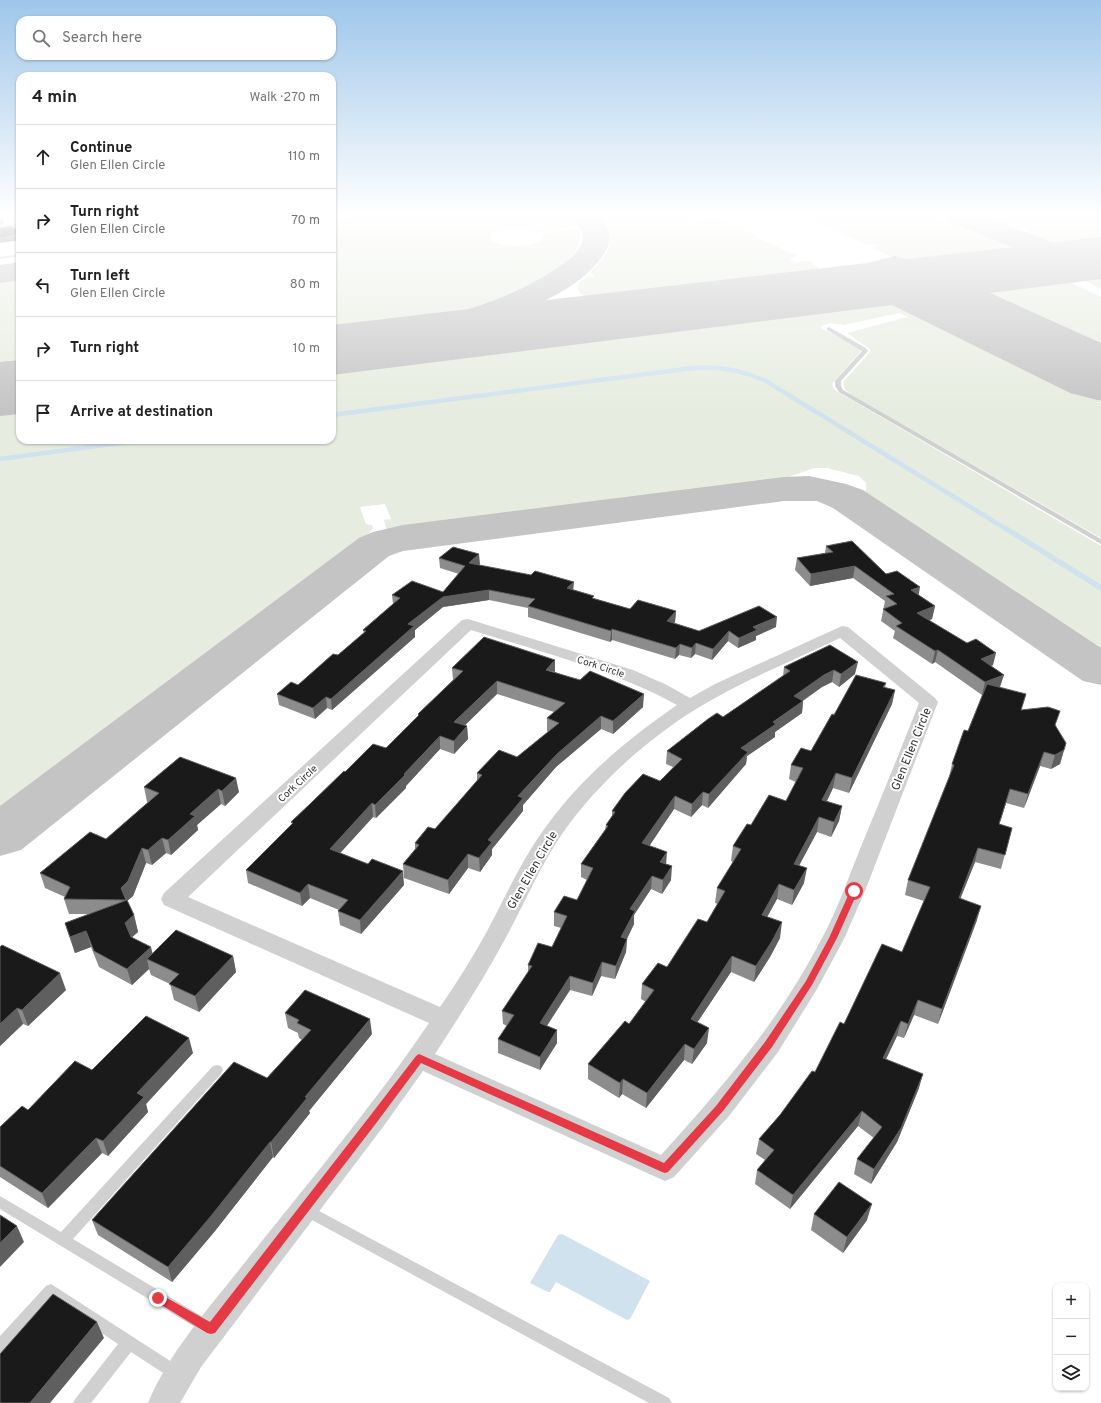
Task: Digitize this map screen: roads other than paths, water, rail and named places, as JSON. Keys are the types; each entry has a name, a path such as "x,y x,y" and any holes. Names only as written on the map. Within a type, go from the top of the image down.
{"street":[{"name":"Cork Circle","path":"445,1020 172,899 468,624 628,674 661,689 690,705"},
{"name":"Glen Ellen Circle","path":"163,1403 190,1356 419,1058 445,1020 494,939 530,868 555,829 584,793 621,756 655,729 690,705 721,688 842,631 929,702 854,891 833,938 809,983 764,1051 720,1108 665,1168 419,1058"}],"lane":[{"path":"829,329 853,341 865,351 838,381 838,386 841,390 1101,542"},
{"path":"63,1240 217,1070"},
{"path":"0,1202 211,1329"},
{"path":"304,1209 664,1403"},
{"path":"0,1347 51,1291 179,1375"},
{"path":"81,1403 129,1342"}],"water":[{"path":"562,1234 650,1281 630,1319 627,1320 556,1282 550,1292 530,1283 558,1235"}],"waterway":[{"path":"336,414 693,368 721,368 748,374 766,381 1006,529"},
{"path":"0,459 111,444"},
{"path":"1005,528 1101,588"}]}
